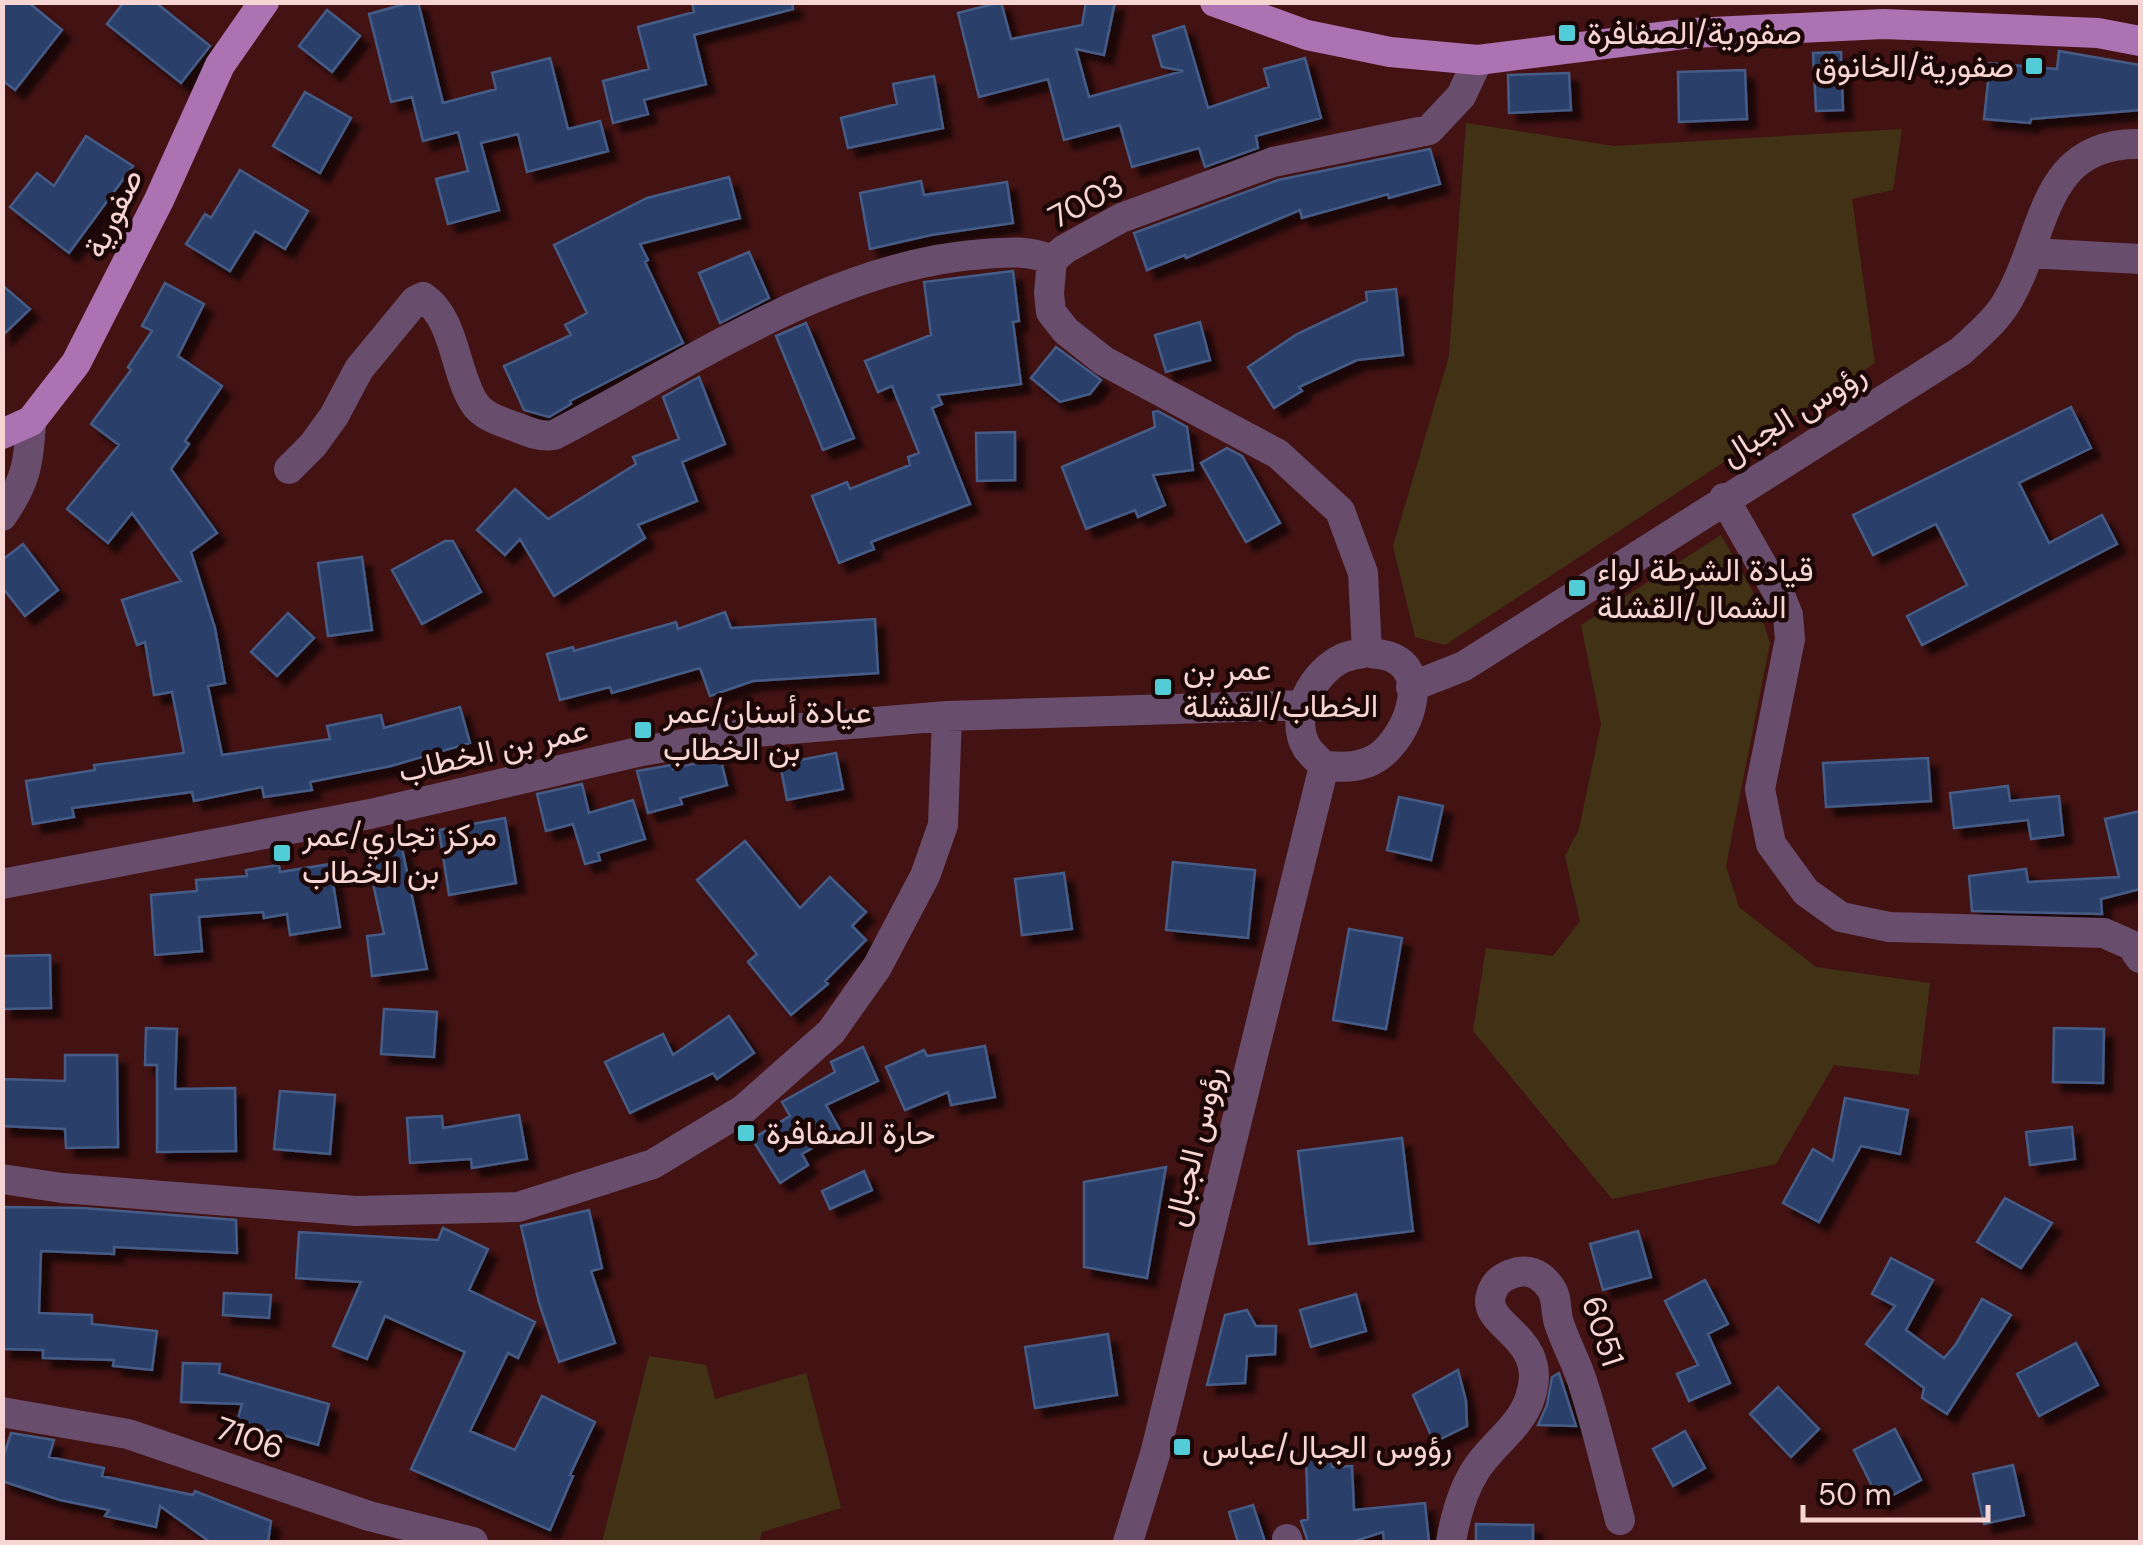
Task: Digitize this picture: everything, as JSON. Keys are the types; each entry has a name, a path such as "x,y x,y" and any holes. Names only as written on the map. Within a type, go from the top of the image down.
{"main road":[{"name":"صفورية","path":"2,434 31,421 76,363 158,200 220,64 264,2"},
{"path":"1219,4 1307,36 1390,52 1478,60 1692,33 1884,24 2098,33 2140,40"}],"street":[{"name":"7003","path":"1367,652 1363,573 1340,511 1278,454 1104,361 1066,330 1052,312 1052,260 1064,249 1120,218 1273,162 1429,130 1460,96 1478,60"},
{"name":"رؤوس الجبال","path":"1411,687 1464,666 1961,351 2008,302 2047,203 2061,178 2102,147 2140,144"},
{"path":"289,469 334,416 359,369 414,301 424,298 432,303 441,319 474,403 495,420 541,436 554,435 750,329 856,282 923,262 975,254 1020,251 1052,260"},
{"path":"2030,254 2140,258"},
{"path":"2,516 20,491 29,461 31,421"},
{"path":"1724,498 1788,615 1790,639 1760,789 1770,844 1806,892 1841,917 1889,927 2104,933 2130,945 2140,958"},
{"path":"1367,652 1393,657 1406,670 1411,687 1412,704 1405,727 1393,745 1373,760 1349,768 1324,766 1306,747 1301,730 1303,705 1322,672 1343,658 1367,652"},
{"name":"عمر بن الخطاب","path":"2,884 370,814 642,751 755,732 947,716 1303,705"},
{"path":"2,1179 62,1188 356,1211 518,1207 653,1164 744,1109 831,1032 877,967 925,876 943,825 947,716"},
{"name":"رؤوس الجبال","path":"1128,1542 1155,1454 1324,766"},
{"name":"6051","path":"1451,1542 1455,1518 1476,1469 1512,1429 1530,1398 1534,1367 1527,1347 1514,1331 1496,1320 1488,1302 1492,1288 1502,1277 1522,1270 1539,1275 1554,1291 1558,1321 1584,1384 1620,1520"},
{"name":"7106","path":"2,1412 128,1434 369,1516 472,1542"}],"shaded area":[{"path":"1466,123 1614,146 1902,129 1893,190 1852,199 1875,363 1445,645 1415,637 1393,546 1449,356"},
{"path":"1721,535 1753,592 1770,643 1726,866 1739,907 1816,967 1930,983 1919,1075 1834,1065 1776,1164 1612,1199 1473,1031 1486,948 1553,956 1580,921 1565,856 1579,829 1601,724 1581,625"},
{"path":"649,1356 706,1365 715,1399 806,1373 841,1508 762,1532 759,1542 602,1542"}],"building":[{"path":"2,2 28,2 62,30 15,90 2,80"},
{"path":"124,2 155,2 210,46 181,83 107,24"},
{"path":"418,2 443,103 496,89 492,73 550,58 568,129 600,121 608,151 527,172 518,134 481,143 499,210 448,224 436,179 468,171 458,132 423,141 412,97 391,102 369,14"},
{"path":"692,2 792,2 793,9 694,35 706,84 644,100 648,114 613,123 603,81 649,69 638,27 694,12"},
{"path":"1001,2 1011,39 1082,25 1086,2 1115,2 1104,55 1076,49 1089,97 1183,71 1162,67 1153,36 1184,26 1208,108 1269,87 1264,69 1305,58 1321,118 1256,136 1258,148 1205,167 1199,148 1132,167 1120,125 1064,140 1048,79 979,97 958,13"},
{"path":"327,10 360,36 332,72 299,46"},
{"path":"2059,51 2140,65 2140,110 2031,119 2030,123 1984,119 1990,63 2057,69"},
{"path":"1841,52 1843,110 1816,111 1813,53"},
{"path":"1745,70 1747,119 1679,122 1678,72"},
{"path":"1569,73 1571,110 1509,113 1508,75"},
{"path":"934,76 943,128 848,148 841,118 897,104 893,84"},
{"path":"305,92 351,118 320,173 273,146"},
{"path":"86,136 133,166 69,253 10,207 37,173 54,186"},
{"path":"1430,149 1440,184 1302,218 1300,210 1186,258 1185,255 1147,270 1134,233 1278,180"},
{"path":"240,170 308,211 285,249 255,231 230,271 186,244 205,214 211,218"},
{"path":"729,177 740,218 640,244 683,343 570,401 549,417 524,410 504,366 571,335 565,325 587,313 554,245 647,198"},
{"path":"921,181 924,195 1007,182 1013,223 870,249 860,193"},
{"path":"749,252 769,298 720,323 699,273"},
{"path":"1013,271 1019,321 1013,322 1021,384 938,395 942,404 932,408 970,504 871,542 874,549 839,563 812,496 847,482 850,489 910,465 908,457 919,453 892,386 878,392 865,361 931,335 924,282"},
{"path":"165,283 204,304 178,356 222,386 171,469 217,533 191,552 215,628 225,683 208,686 222,755 330,739 327,726 381,715 384,728 460,707 470,743 391,766 310,782 312,790 264,797 262,787 194,801 192,792 72,808 74,817 33,824 26,781 95,770 94,765 184,753 172,692 154,695 145,642 137,645 122,600 181,581 132,513 108,543 67,509 119,445 91,424 131,370 128,367 152,331 142,326"},
{"path":"2,285 30,309 2,336"},
{"path":"1396,289 1403,355 1357,360 1299,387 1302,391 1274,408 1248,367 1297,334 1367,301 1366,292"},
{"path":"1200,322 1210,360 1166,372 1155,335"},
{"path":"806,323 854,438 823,450 776,336"},
{"path":"1056,347 1101,380 1090,394 1060,402 1031,378"},
{"path":"699,377 725,444 682,462 697,501 638,525 645,538 554,596 520,539 505,555 477,530 515,489 548,519 636,464 633,457 679,439 663,397"},
{"path":"2071,407 2091,448 2019,483 2049,543 2102,515 2117,544 1922,645 1907,616 1967,585 1936,524 1873,555 1853,515"},
{"path":"1153,412 1187,427 1193,470 1153,475 1165,505 1138,517 1135,510 1086,529 1062,467 1155,427"},
{"path":"1015,432 1015,480 977,481 976,433"},
{"path":"1227,448 1242,456 1280,523 1246,542 1201,463"},
{"path":"445,541 453,541 481,592 422,624 392,570"},
{"path":"23,544 58,590 25,616 2,587 2,560"},
{"path":"362,557 372,630 328,636 318,563"},
{"path":"725,612 731,628 875,619 878,673 753,681 710,696 700,668 612,693 610,687 560,700 547,654 573,647 574,651 676,622 678,629"},
{"path":"288,613 314,638 277,676 251,652"},
{"path":"836,753 843,789 787,800 780,764"},
{"path":"720,757 727,785 680,798 682,804 648,813 637,771 672,765 673,769"},
{"path":"1928,758 1931,801 1826,807 1823,763"},
{"path":"582,784 589,813 633,800 645,839 598,853 600,860 585,864 573,824 546,831 537,794"},
{"path":"2008,786 2010,801 2059,796 2063,835 2031,839 2028,820 1954,828 1950,793"},
{"path":"1399,797 1443,806 1431,860 1387,850"},
{"path":"2140,811 2140,889 2101,899 2102,914 1972,911 1969,876 2026,869 2028,882 2119,877 2105,819"},
{"path":"505,818 516,883 449,895 439,830"},
{"path":"745,841 800,908 830,877 866,912 852,926 866,940 825,981 828,984 791,1015 748,962 757,954 697,880"},
{"path":"401,843 427,969 372,976 367,936 384,934 366,851"},
{"path":"1173,862 1255,870 1248,938 1166,930"},
{"path":"330,864 340,927 290,935 287,914 264,918 263,912 199,917 202,951 155,955 151,895 197,891 196,880 247,876 246,870 279,865 280,872"},
{"path":"1064,873 1072,929 1022,935 1015,879"},
{"path":"1349,929 1402,938 1386,1029 1333,1020"},
{"path":"50,955 51,1008 3,1009 3,956"},
{"path":"384,1009 437,1012 434,1057 381,1054"},
{"path":"729,1016 754,1053 717,1079 713,1073 630,1113 605,1062 663,1034 673,1055"},
{"path":"146,1028 177,1029 175,1089 235,1088 236,1151 157,1152 157,1065 145,1065"},
{"path":"2054,1028 2104,1029 2103,1083 2053,1082"},
{"path":"985,1046 995,1097 951,1105 948,1092 905,1110 886,1067 924,1050 927,1056"},
{"path":"863,1047 878,1081 826,1105 841,1132 802,1154 808,1165 780,1183 752,1139 790,1116 782,1102 835,1072 831,1062"},
{"path":"65,1055 117,1055 118,1147 66,1148 65,1129 2,1126 2,1079 65,1081"},
{"path":"280,1091 335,1095 330,1154 274,1149"},
{"path":"1845,1098 1908,1110 1900,1154 1861,1146 1819,1222 1783,1203 1813,1149 1833,1161"},
{"path":"519,1115 527,1159 472,1168 471,1159 410,1163 407,1118 442,1116 443,1128"},
{"path":"2072,1127 2075,1159 2030,1165 2026,1132"},
{"path":"1402,1138 1413,1231 1309,1244 1298,1151"},
{"path":"1166,1167 1147,1278 1084,1267 1084,1182"},
{"path":"864,1171 872,1190 830,1209 822,1191"},
{"path":"2005,1198 2052,1223 2021,1268 1977,1242"},
{"path":"2,1207 83,1208 236,1220 237,1253 114,1247 114,1254 41,1251 39,1313 92,1315 92,1324 157,1331 152,1370 113,1366 114,1360 43,1358 43,1350 2,1349"},
{"path":"589,1210 602,1268 591,1271 615,1343 559,1362 539,1303 521,1226"},
{"path":"443,1228 488,1249 469,1290 535,1322 518,1358 508,1353 470,1431 515,1450 542,1396 595,1422 550,1530 411,1469 465,1352 385,1316 367,1359 333,1346 361,1282 296,1278 299,1232 438,1240"},
{"path":"1638,1231 1651,1277 1603,1290 1590,1244"},
{"path":"1891,1258 1933,1280 1906,1330 1944,1358 1982,1299 2011,1315 1947,1414 1922,1398 1924,1388 1866,1344 1895,1306 1872,1294"},
{"path":"1705,1280 1728,1324 1708,1334 1730,1383 1689,1401 1677,1374 1698,1365 1665,1301"},
{"path":"224,1293 271,1295 269,1318 223,1315"},
{"path":"1356,1294 1366,1331 1311,1347 1300,1310"},
{"path":"1247,1310 1256,1326 1276,1326 1275,1354 1247,1356 1245,1383 1207,1385 1225,1315"},
{"path":"1108,1334 1117,1395 1035,1408 1025,1347"},
{"path":"2076,1343 2098,1385 2039,1416 2017,1374"},
{"path":"183,1363 220,1364 219,1373 329,1404 318,1445 237,1422 242,1404 181,1402"},
{"path":"1458,1370 1467,1426 1434,1442 1413,1395"},
{"path":"1559,1373 1576,1426 1538,1425 1547,1405 1552,1377"},
{"path":"1778,1387 1819,1429 1791,1457 1750,1414"},
{"path":"1895,1429 1921,1480 1880,1502 1854,1450"},
{"path":"1685,1431 1705,1468 1673,1486 1653,1449"},
{"path":"11,1433 54,1440 49,1457 104,1468 102,1476 193,1495 195,1491 271,1521 268,1542 210,1542 160,1506 156,1527 105,1516 109,1510 60,1500 2,1481 2,1461"},
{"path":"1331,1458 1332,1467 1352,1466 1354,1510 1425,1503 1429,1542 1384,1542 1383,1532 1352,1542 1308,1542 1301,1521 1308,1519 1306,1459"},
{"path":"2013,1465 2024,1515 1984,1524 1973,1474"},
{"path":"1253,1505 1265,1542 1238,1542 1229,1512"},
{"path":"1476,1524 1533,1525 1533,1542 1476,1542"}],"place":[{"name":"صفورية/الصفافرة","path":"1567,33"},
{"name":"صفورية/الخانوق","path":"2034,66"},
{"name":"قيادة الشرطة لواء الشمال/القشلة","path":"1577,588"},
{"name":"عمر بن الخطاب/القشلة","path":"1163,687"},
{"name":"عيادة أسنان/عمر بن الخطاب","path":"643,730"},
{"name":"مركز تجاري/عمر بن الخطاب","path":"282,853"},
{"name":"حارة الصفافرة","path":"746,1133"},
{"name":"رؤوس الجبال/عباس","path":"1182,1447"}]}
